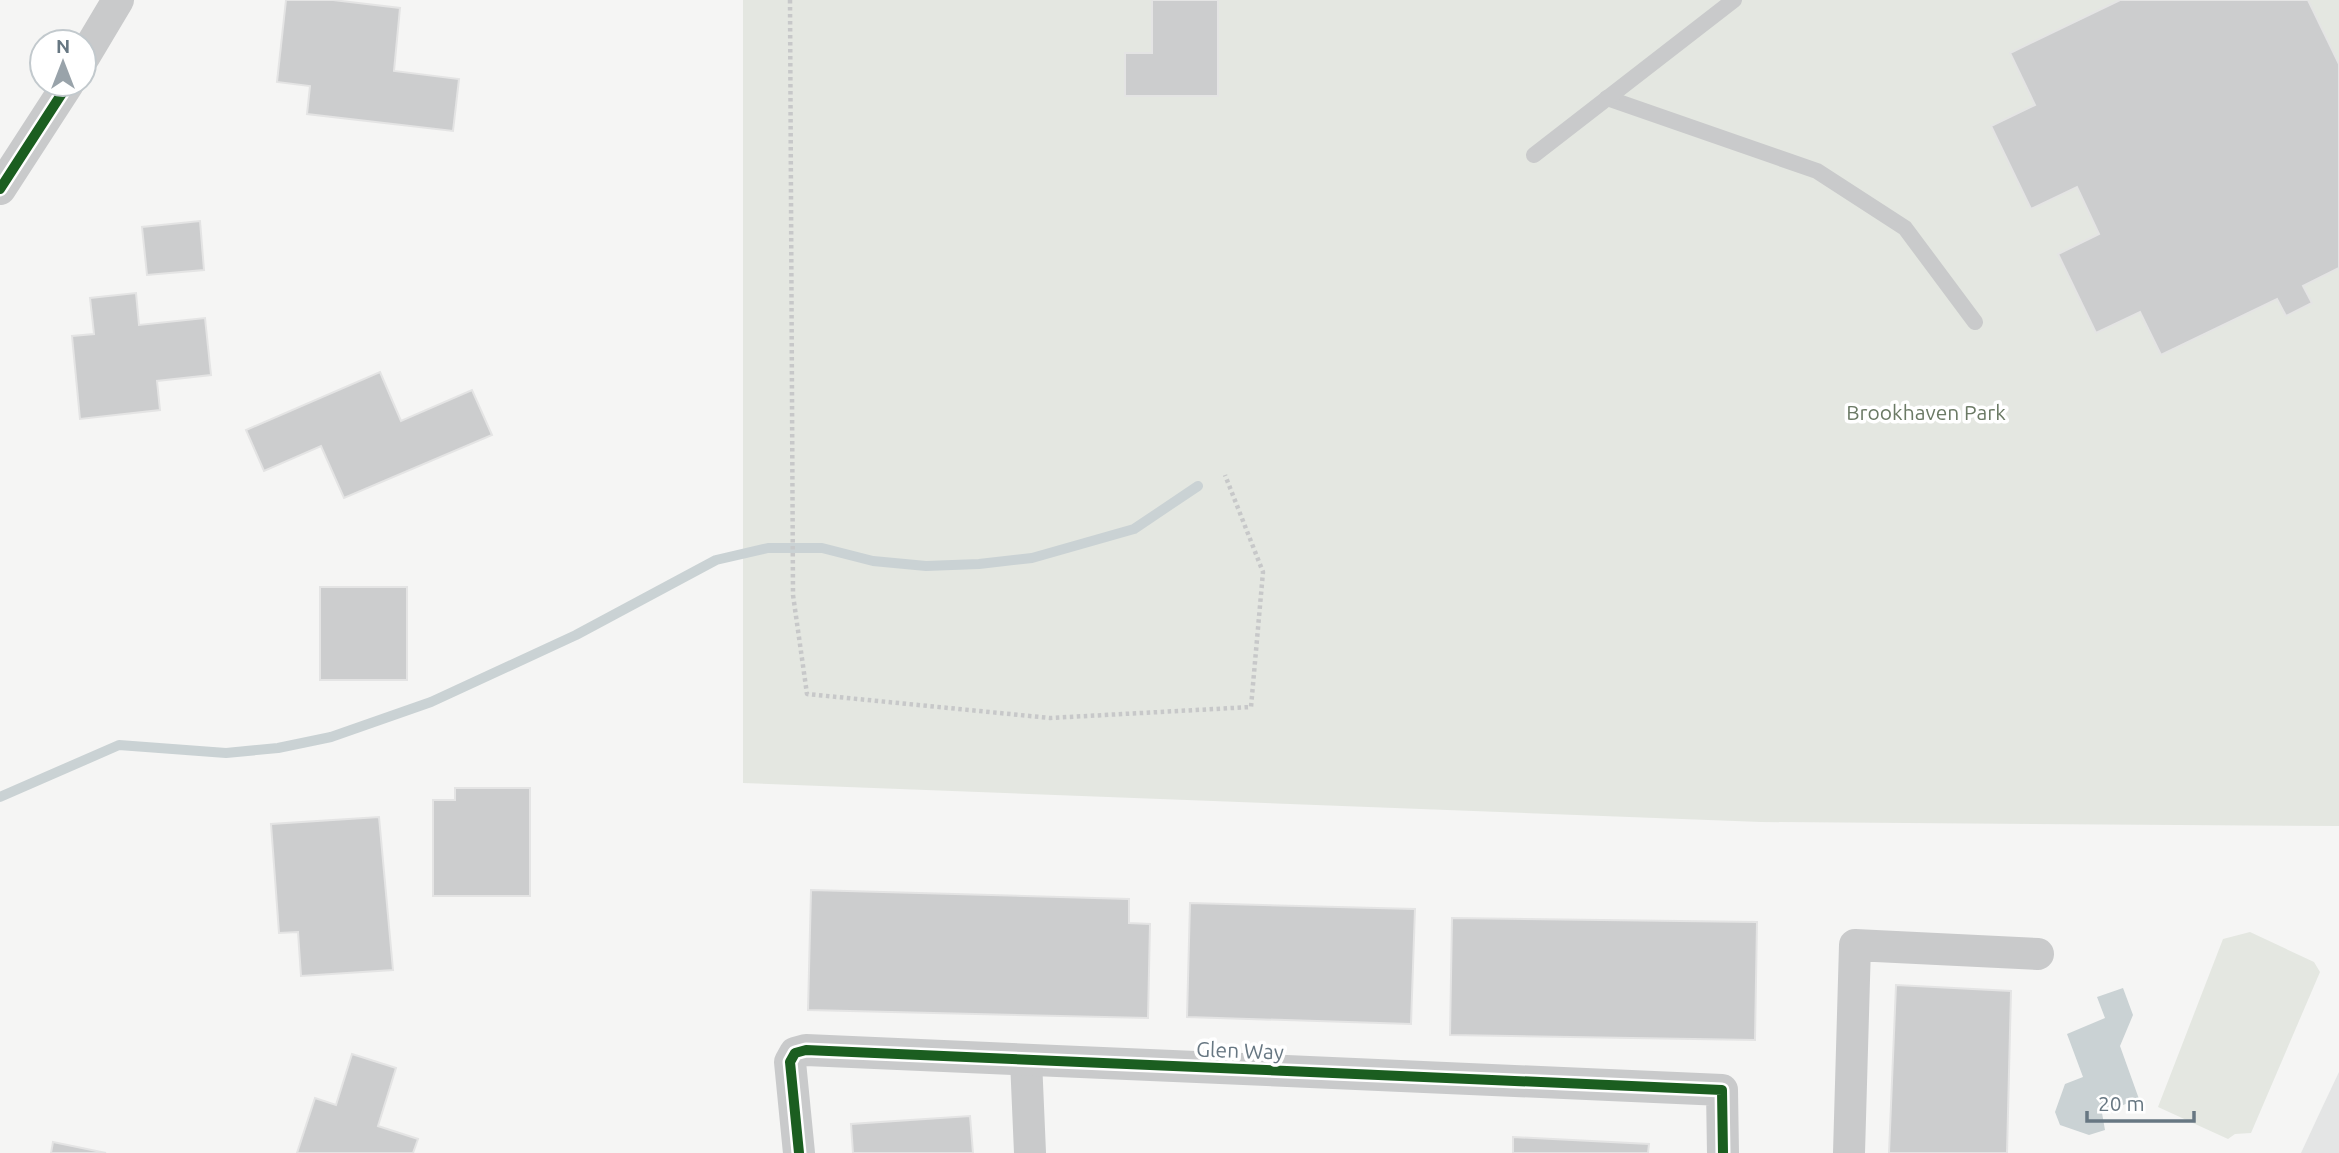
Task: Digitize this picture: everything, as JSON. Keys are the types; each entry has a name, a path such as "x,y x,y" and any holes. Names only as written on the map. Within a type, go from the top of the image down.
{"street":[{"path":"98,34 118,0"},
{"path":"0,189 59,98"},
{"path":"1849,1153 1855,945 2038,954"},
{"name":"Glen Way","path":"799,1153 789,1062 795,1053 806,1050 1722,1090 1723,1153"},
{"path":"1026,1060 1030,1153"}],"lane":[{"path":"1534,155 1734,0"},
{"path":"1607,98 1817,171 1905,228 1975,322"}],"path":[{"path":"790,0 793,594 807,694 1050,718 1251,707 1263,572 1225,475"}],"shaded area":[{"path":"2123,988 2133,1015 2120,1046 2139,1099 2102,1113 2105,1130 2089,1135 2060,1125 2055,1112 2065,1084 2083,1077 2067,1034 2105,1018 2097,997"},
{"path":"2339,1072 2339,1153 2301,1153 2321,1110"}],"green space":[{"name":"Brookhaven Park","path":"743,0 2339,0 2339,826 1761,822 743,783"},
{"path":"2250,932 2314,962 2320,972 2251,1133 2235,1134 2228,1139 2158,1107 2223,939"}],"building":[{"path":"286,0 333,0 400,8 394,71 459,79 453,131 307,114 310,86 277,82"},
{"path":"1152,0 1218,0 1218,96 1125,96 1125,53 1152,53"},
{"path":"2120,0 2308,0 2339,64 2339,268 2303,286 2312,303 2286,316 2277,299 2161,355 2140,312 2096,333 2058,254 2099,234 2077,187 2031,209 1991,126 2035,105 2010,53"},
{"path":"200,221 204,270 147,275 142,227"},
{"path":"136,293 139,325 205,318 211,375 157,381 160,410 80,419 72,336 94,334 90,298"},
{"path":"380,372 401,421 472,390 492,435 344,498 321,446 264,471 246,430"},
{"path":"320,587 407,587 407,680 320,680"},
{"path":"455,788 530,788 530,896 433,896 433,800 455,800"},
{"path":"379,817 393,970 301,976 298,932 279,933 271,824"},
{"path":"811,890 1129,899 1129,923 1150,924 1148,1018 808,1010"},
{"path":"1190,903 1415,909 1411,1024 1187,1017"},
{"path":"1452,918 1757,922 1755,1040 1450,1035"},
{"path":"1896,985 2011,991 2007,1153 1889,1153"},
{"path":"352,1054 396,1068 378,1126 418,1139 413,1153 297,1153 315,1098 336,1105"},
{"path":"970,1116 973,1153 853,1153 851,1124"},
{"path":"1513,1137 1649,1144 1648,1153 1513,1153"},
{"path":"53,1142 106,1153 51,1153"}],"waterway":[{"path":"0,797 119,745 226,753 278,748 331,737 431,702 576,635 716,560 768,548 822,548 873,561 926,566 1032,558 1134,529 1198,486"}],"cycle path":[{"path":"0,189 59,98"},
{"path":"799,1153 790,1062 795,1053 806,1050 1722,1090 1723,1153"}]}
